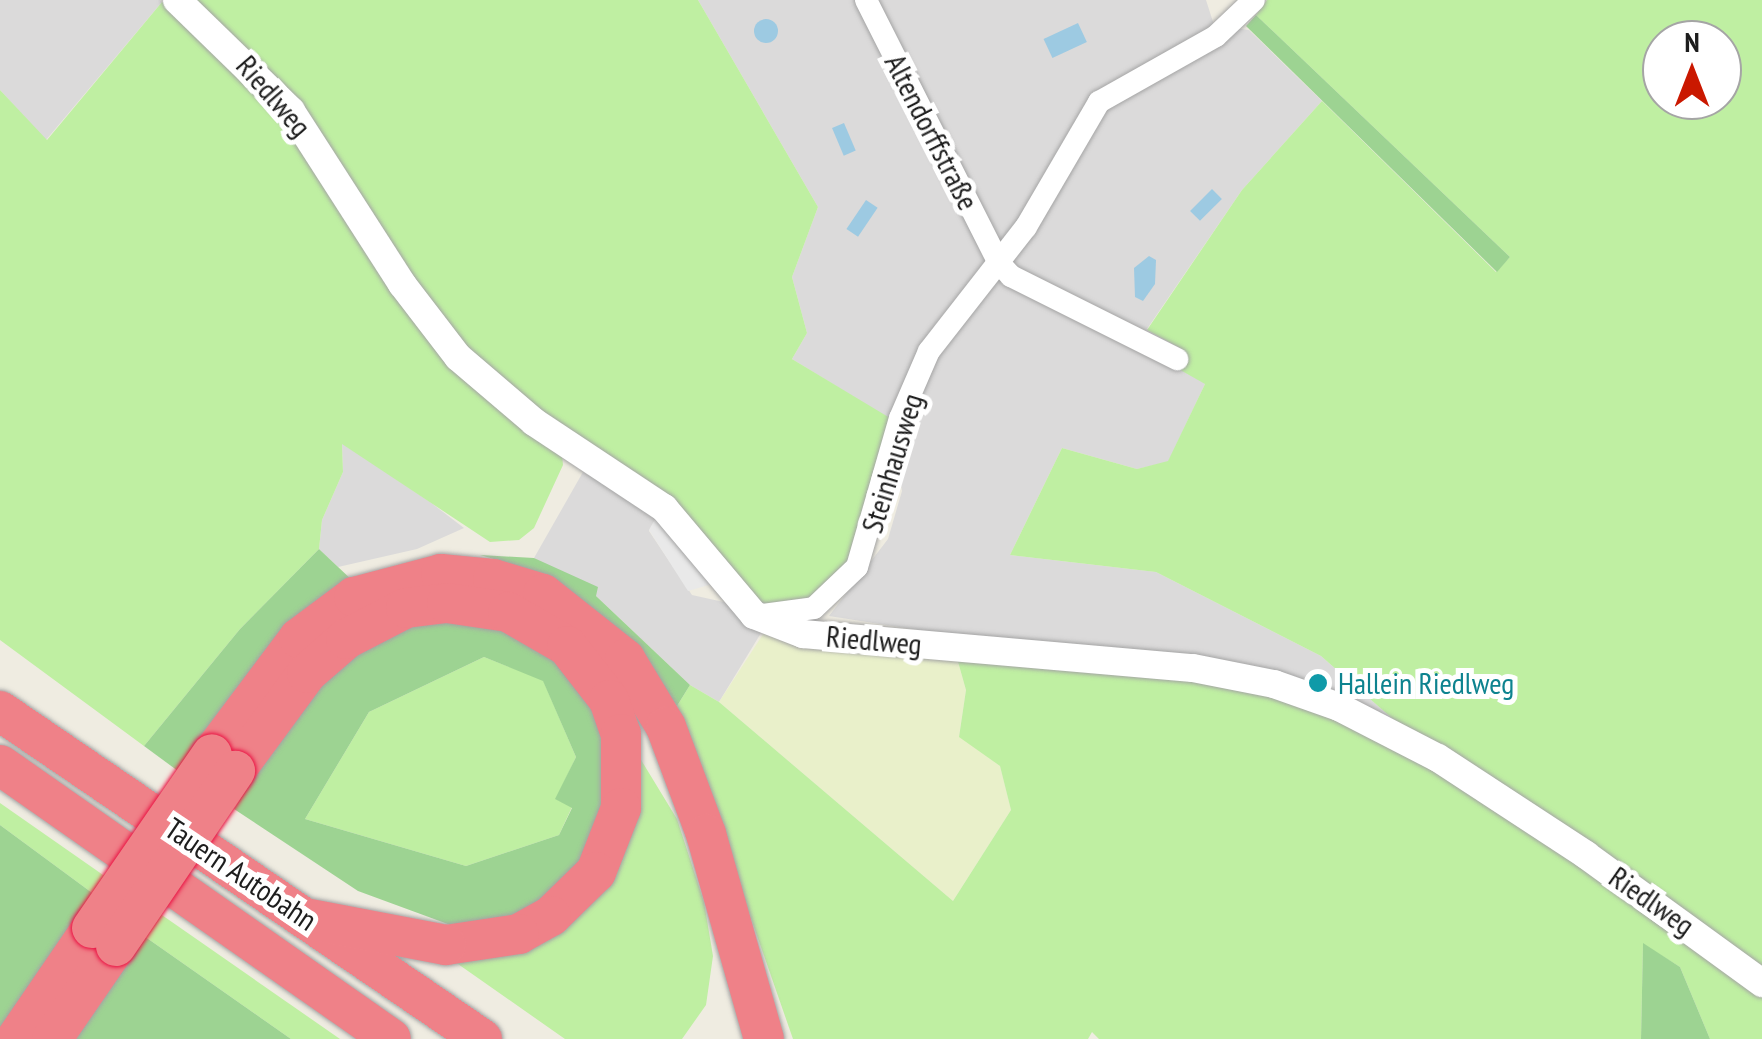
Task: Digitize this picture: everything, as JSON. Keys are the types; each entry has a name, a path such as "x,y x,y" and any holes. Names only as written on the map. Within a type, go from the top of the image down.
{"highway":[{"path":"16,1039 104,937 223,762 300,638 354,597 440,574 493,579 543,594 570,609 625,659 666,727 706,834 764,1039"},
{"path":"223,762 307,673 346,639 406,608 447,602 523,619 567,646 609,700 621,734 621,808 596,872 551,916 482,944 446,945 305,918"},
{"name":"Tauern Autobahn","path":"0,710 482,1039"},
{"name":"Tauern Autobahn","path":"0,765 391,1039"},
{"path":"52,1039 104,937"}],"street":[{"name":"Riedlweg","path":"177,0 291,111 402,284 458,357 534,422 664,508 754,614 803,634 1194,668 1274,684 1339,707 1438,758 1586,855 1762,983"},
{"name":"Altendorffstraße","path":"866,0 999,263"},
{"name":"Steinhausweg","path":"754,614 814,608 857,567 900,418 929,351 999,263 1099,102 1216,36 1254,0"},
{"path":"999,263 1011,276 1177,358"}],"shaded area":[{"path":"0,0 162,2 46,140 0,90"},
{"path":"698,0 1206,0 1214,25 1249,30 1322,101 1242,190 1147,329 1183,349 1205,384 1168,462 1137,469 1062,448 1010,555 1156,572 1321,656 1418,741 969,638 829,616 888,539 902,491 890,419 792,359 807,333 792,277 818,207"},
{"path":"342,443 464,528 417,549 338,567 319,549 322,520 343,472"},
{"path":"583,472 658,514 649,531 692,595 728,603 761,633 719,702 690,685 596,596 534,558"},
{"path":"658,514 712,584 688,591 649,530"}],"green space":[{"path":"191,0 698,0 818,207 792,277 807,333 792,359 890,418 846,565 819,594 796,603 770,606 746,595 573,437 460,350"},
{"path":"1267,0 1762,0 1762,974 1418,741 1321,656 1156,572 1010,555 1062,448 1137,469 1168,461 1205,384 1175,367 1182,349 1147,330 1242,190 1322,101 1496,272 1510,257 1256,15"},
{"path":"162,2 222,47 282,111 358,225 562,455 563,465 534,528 519,540 490,542 342,444 343,472 322,520 319,549 240,629 144,746 0,640 0,90 47,140"},
{"path":"1256,15 1510,257 1497,272 1246,26"},
{"path":"319,549 355,583 178,771 144,746 240,629"},
{"path":"480,555 534,558 598,587 596,596 690,685 677,706 638,652 531,570"},
{"path":"449,618 506,626 552,653 592,700 609,756 608,803 578,868 518,918 464,930 358,891 234,809 288,722 354,651 397,629","holes":["484,657 543,681 576,757 555,799 572,808 559,835 466,866 305,819 369,712"]},
{"path":"767,628 955,651 966,690 959,736 1000,766 1011,810 953,901 719,702"},
{"path":"955,651 1279,692 1441,768 1762,993 1762,1039 1710,1039 1680,967 1643,944 1641,1039 1099,1039 1092,1032 1088,1039 793,1039 677,706 690,685 719,702 953,901 1011,810 1000,766 959,737 966,690"},
{"path":"484,657 543,680 576,757 556,799 572,807 559,835 466,866 305,819 369,712"},
{"path":"635,750 677,819 704,902 713,956 706,1005 682,1039 565,1039 448,957 480,956"},
{"path":"0,803 106,877 95,895 0,825"},
{"path":"0,825 95,895 0,1038"},
{"path":"159,913 340,1039 291,1039 144,936"},
{"path":"144,936 291,1039 69,1039"},
{"path":"1643,943 1680,967 1710,1039 1641,1039"}],"water":[{"path":"766,19 778,31 766,43 754,31"},
{"path":"1078,23 1087,42 1052,58 1044,39"},
{"path":"844,123 856,151 844,156 832,128"},
{"path":"1212,189 1222,199 1200,221 1190,211"},
{"path":"866,200 878,208 858,237 846,229"},
{"path":"1149,256 1156,260 1155,284 1143,301 1135,297 1134,268"}],"place":[{"name":"Hallein Riedlweg","path":"1318,683"}]}
